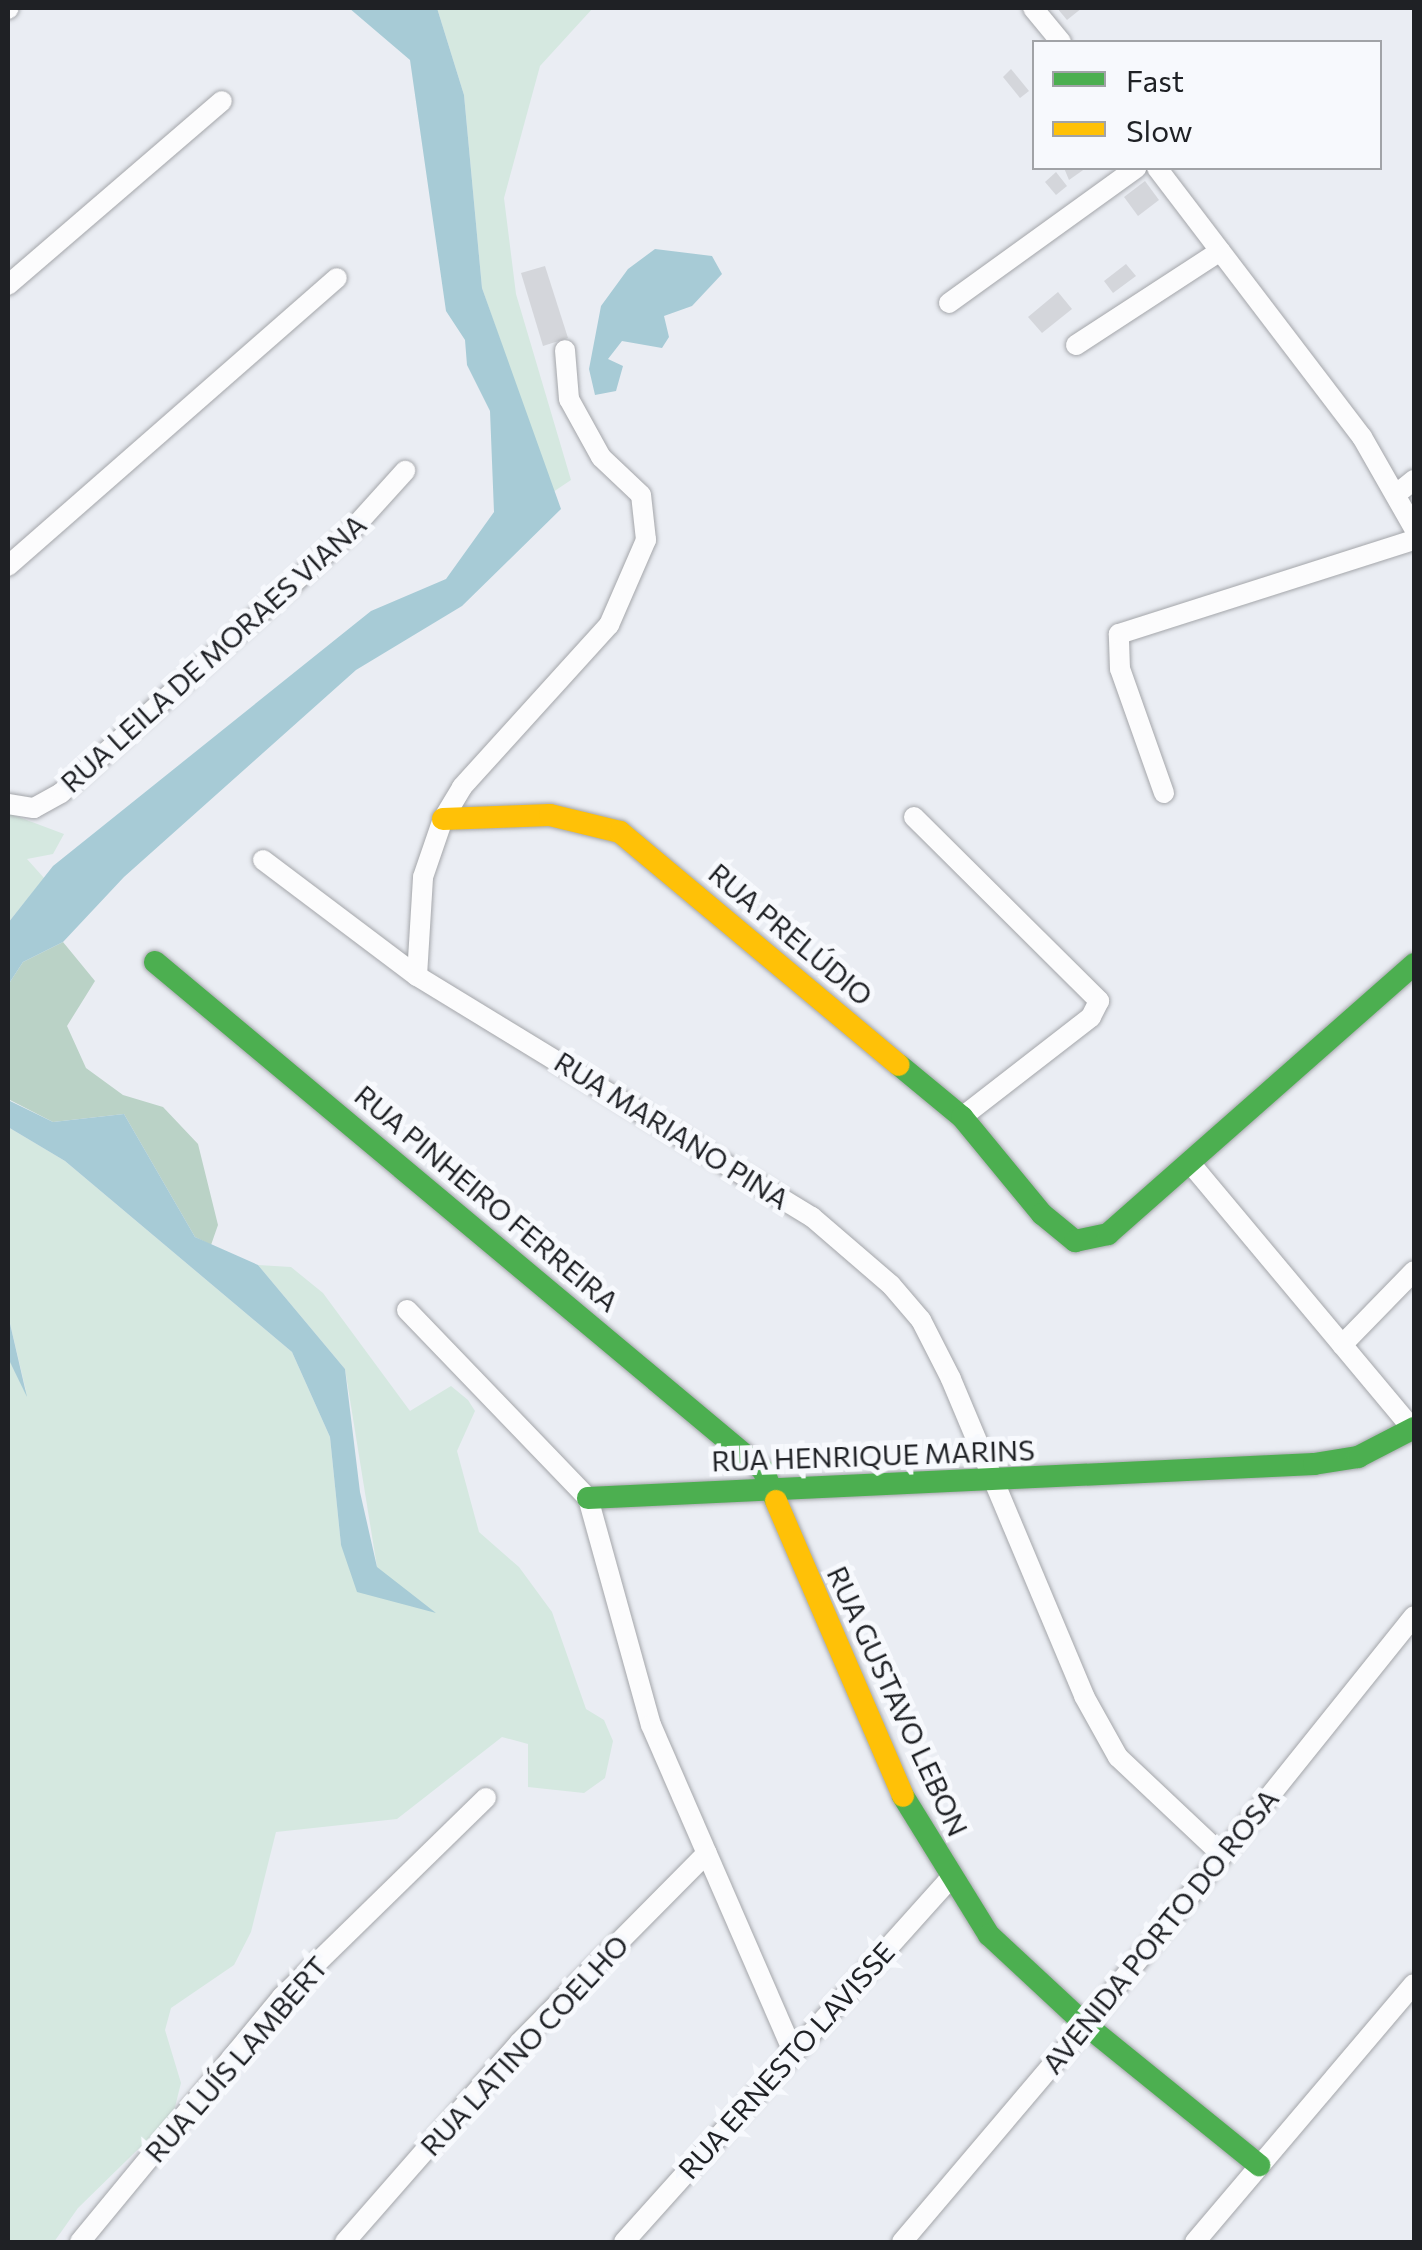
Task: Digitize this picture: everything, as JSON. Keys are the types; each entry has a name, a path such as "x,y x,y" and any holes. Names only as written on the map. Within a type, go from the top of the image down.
{"street":[{"path":"1033,8 1059,40"},
{"path":"8,286 222,100"},
{"path":"949,302 1133,170"},
{"path":"1159,170 1406,486 1414,528"},
{"path":"1076,345 1220,251"},
{"path":"8,566 337,278"},
{"path":"417,976 423,877 443,818 471,776 609,625 646,540 641,496 601,456 578,421 569,399 565,350"},
{"name":"RUA LEILA DE MORAES VIANA","path":"8,804 34,808 62,793 336,545 405,471"},
{"path":"1164,793 1120,669 1119,634 1414,540"},
{"name":"RUA PRELÚDIO","path":"443,818 550,815 620,832 962,1117 1066,1238 1092,1240 1191,1164 1414,964"},
{"path":"914,817 1099,1001 1091,1017 962,1117"},
{"name":"RUA MARIANO PINA","path":"263,860 417,976 761,1184 856,1250 920,1320 1084,1696 1118,1757 1222,1855"},
{"name":"RUA PINHEIRO FERREIRA","path":"155,962 747,1453 772,1488"},
{"path":"1191,1164 1414,1429"},
{"path":"1342,1345 1414,1272"},
{"path":"407,1310 588,1498 651,1725 792,2049"},
{"name":"RUA HENRIQUE MARINS","path":"588,1498 1314,1464 1358,1457 1414,1429"},
{"name":"RUA GUSTAVO LEBON","path":"772,1488 906,1803 950,1880 988,1935 1086,2026 1259,2165"},
{"name":"AVENIDA PORTO DO ROSA","path":"902,2242 1086,2026 1414,1616"},
{"name":"RUA LUÍS LAMBERT","path":"80,2242 282,1997 486,1798"},
{"name":"RUA LATINO COELHO","path":"345,2242 519,2043 707,1853"},
{"name":"RUA ERNESTO LAVISSE","path":"624,2242 792,2049 950,1880"},
{"path":"1201,2240 1259,2165 1414,1984"}],"shaded area":[{"path":"437,8 593,8 540,66 504,198 516,294 571,480 553,492 482,288 464,95"},
{"path":"8,813 64,834 53,854 27,859 44,878 8,923"},
{"path":"8,1127 65,1161 292,1352 330,1437 341,1545 377,1567 345,1369 258,1265 291,1267 323,1293 410,1411 451,1386 468,1400 475,1411 457,1451 479,1532 519,1567 552,1612 586,1709 604,1720 613,1741 605,1778 584,1793 528,1787 528,1744 502,1737 397,1819 276,1832 251,1932 234,1965 171,2008 165,2030 181,2083 173,2115 78,2208 54,2242 8,2242 8,1358 26,1391 8,1315"}],"green space":[{"path":"63,942 95,981 67,1026 86,1068 123,1095 163,1107 198,1144 218,1225 211,1245 195,1237 124,1114 53,1122 8,1099 8,985 23,962"}],"water":[{"path":"349,8 437,8 464,95 482,288 561,509 462,606 356,670 124,877 63,942 23,962 8,985 8,923 53,866 371,611 446,579 494,512 490,411 467,365 465,340 446,311 410,60"},
{"path":"655,249 712,256 722,274 692,306 664,316 669,337 662,348 622,341 608,359 623,366 616,391 595,395 589,369 601,306 628,269"},
{"path":"8,1100 53,1122 124,1114 195,1237 258,1265 345,1369 360,1492 377,1567 436,1613 357,1592 341,1545 330,1437 292,1352 65,1161 8,1127"},
{"path":"8,1315 27,1397 8,1358"}],"building":[{"path":"1057,8 1082,8 1067,20"},
{"path":"1011,69 1029,91 1020,98 1003,77"},
{"path":"1065,170 1083,170 1069,180"},
{"path":"1056,172 1067,186 1056,195 1045,182"},
{"path":"1145,181 1159,200 1138,216 1124,197"},
{"path":"1126,264 1136,276 1113,293 1104,281"},
{"path":"545,266 568,338 543,346 521,273"},
{"path":"1058,292 1072,309 1042,333 1028,317"}],"traffic: fast":[{"path":"155,962 763,1470 776,1501"},
{"path":"899,1065 962,1117 1042,1214 1075,1241 1108,1234 1414,964"},
{"path":"588,1498 1314,1464 1358,1457 1414,1428"},
{"path":"903,1796 989,1935 1086,2025 1259,2165"}],"traffic: slow":[{"path":"443,819 550,815 620,832 899,1065"},
{"path":"776,1501 903,1796"}]}
